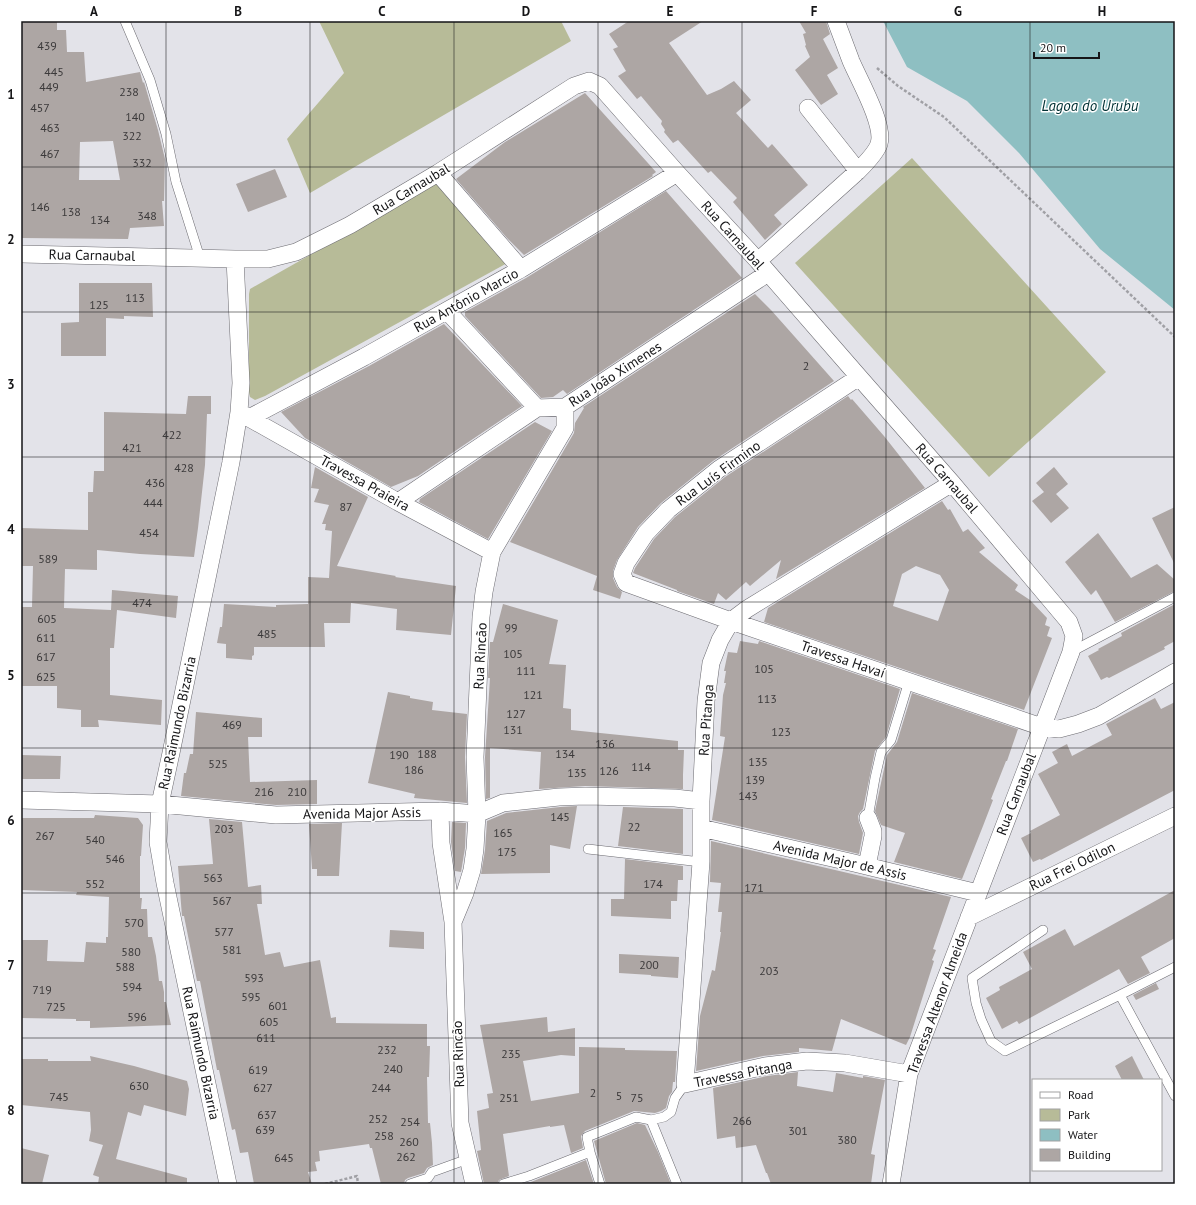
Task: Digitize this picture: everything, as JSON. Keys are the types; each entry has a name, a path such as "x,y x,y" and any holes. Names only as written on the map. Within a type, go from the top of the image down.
{"street":[{"name":"Rua João Ximenes","path":"536,408 564,407 763,267 869,159 879,144 880,131 876,117 836,21"},
{"name":"Rua Carnaubal","path":"21,254 268,259 296,252 350,225 438,173 574,86 590,81 600,86 859,376 952,483 1068,622 1074,636 1071,652 969,917"},
{"path":"808,108 858,170"},
{"path":"438,173 521,269"},
{"name":"Rua Antônio Marcio","path":"244,415 364,358 521,269 677,173"},
{"name":"Rua Raimundo Bizarria","path":"228,1184 164,883 158,842 160,804 172,753 231,462 244,415 241,384 235,259"},
{"path":"398,502 536,408 447,311"},
{"name":"Rua Luís Firmino","path":"644,590 626,582 622,574 626,563 646,533 668,510 719,469 859,376"},
{"name":"Rua Rincão","path":"453,922 465,893 472,870 475,849 477,814 475,757 481,617 484,592 492,552 565,428 564,407"},
{"name":"Travessa Praieira","path":"244,415 398,502 492,552"},
{"name":"Rua Pitanga","path":"685,1084 701,862 701,801 706,701 711,663 720,640 731,620 747,608 952,483"},
{"name":"Travessa Havaí","path":"644,590 1042,727"},
{"path":"1042,727 1059,728 1078,724 1099,716 1175,672"},
{"name":"Avenida Major Assis","path":"21,800 160,804 276,814 440,811 477,814 503,803 559,796 675,798 701,801"},
{"name":"Rua Rincão","path":"440,811 440,843 453,922 460,1123 474,1184"},
{"name":"Rua Frei Odilon","path":"969,917 1175,816"},
{"path":"867,866 873,836 873,831 868,818"},
{"name":"Avenida Major de Assis","path":"701,828 978,893"},
{"name":"Travessa Altenor Almeida","path":"891,1184 909,1074 969,917"},
{"name":"Travessa Pitanga","path":"685,1084 765,1066 807,1061 845,1063 909,1074"}],"lane":[{"path":"125,21 150,80 166,134 176,182 200,258"},
{"path":"1071,652 1175,597"},
{"path":"868,818 881,752 891,740 910,681"},
{"path":"588,848 701,862"},
{"path":"1043,930 972,978 976,1003 981,1020 991,1041 1005,1051 1175,967"},
{"path":"1120,995 1175,1096"},
{"name":"Travessa Pitanga","path":"590,1152 588,1137 636,1117 651,1120 664,1117 671,1112 676,1098 685,1084"},
{"path":"651,1120 677,1184"},
{"path":"503,1184 529,1176 590,1152 600,1184"},
{"path":"410,1184 428,1178 432,1172 468,1159"}],"path":[{"path":"873,65 898,86 944,117 1175,337"},
{"path":"325,1184 357,1176 358,1184"}],"green space":[{"path":"319,21 561,21 571,41 310,193 287,139 344,73"},
{"path":"912,158 1106,372 989,477 795,263"},
{"path":"439,182 511,261 265,396 255,400 250,397 250,289"}],"water":[{"name":"Lagoa do Urubu","path":"883,21 1175,21 1175,310 1100,249 1019,153 967,101 907,67"}],"building":[{"path":"21,21 57,21 57,30 66,30 67,52 84,52 86,82 140,72 158,130 165,159 164,201 162,201 164,226 130,228 128,239 21,238","holes":["113,141 120,180 79,180 80,142"]},
{"path":"629,21 703,21 669,43 707,95 734,81 751,100 736,113 768,148 772,144 808,185 774,215 782,224 765,240 733,202 737,198 711,171 708,173 678,140 673,143 664,132 665,130 661,124 662,121 641,96 637,99 618,76 626,71 613,49 618,47 609,34"},
{"path":"799,21 826,21 830,34 823,39 838,68 827,75 838,94 821,105 795,70 810,57 805,46 803,34 806,33"},
{"path":"585,93 656,172 652,175 653,176 524,255 507,238 456,179 505,142"},
{"path":"275,169 287,197 248,212 236,184"},
{"path":"666,191 742,278 567,394 563,390 553,397 541,398 465,316 465,312 526,278"},
{"path":"79,283 152,283 153,317 124,316 124,319 106,318 106,356 61,356 61,323 79,322"},
{"path":"755,294 834,381 713,461 661,503 638,527 617,560 613,571 613,578 617,587 622,592 620,599 593,590 597,576 510,542 574,433 575,423 584,408 583,407"},
{"path":"444,324 522,406 418,476 391,487 305,438 281,412 369,366"},
{"path":"188,396 211,396 211,414 207,414 205,465 194,557 97,550 97,570 65,569 64,608 111,610 112,590 178,596 176,618 117,610 114,648 110,648 110,695 162,700 161,725 98,720 99,727 81,727 81,710 57,708 57,686 21,686 21,607 32,607 33,566 21,566 21,528 88,530 88,492 93,492 94,471 104,471 104,412 186,414"},
{"path":"848,396 884,436 925,488 776,579 781,560 750,586 746,582 726,600 718,593 714,604 633,573 654,539 675,517 725,477"},
{"path":"535,422 552,431 488,539 419,502 420,499"},
{"path":"315,467 368,497 337,566 396,576 395,577 456,586 451,635 396,630 397,609 351,603 350,623 324,623 325,647 254,647 254,655 252,656 252,660 226,658 226,644 217,643 220,627 222,627 224,604 276,607 276,605 308,604 308,577 329,578 332,531 325,530 326,524 322,524 329,505 314,502 319,489 311,488"},
{"path":"1054,467 1068,484 1056,494 1069,508 1051,523 1032,501 1044,492 1036,483"},
{"path":"942,501 948,510 950,509 963,532 968,529 985,548 979,552 1018,585 1015,590 1030,600 1047,618 1045,625 1050,627 1047,636 1052,638 1024,710 764,622 768,608","holes":["916,566 940,575 949,590 938,621 893,606 902,574"]},
{"path":"1175,507 1175,565 1152,518"},
{"path":"1098,533 1131,578 1157,564 1175,580 1175,591 1115,622 1096,590 1091,595 1065,562"},
{"path":"503,604 558,620 549,664 566,665 563,708 571,709 571,730 678,741 678,750 684,750 683,789 585,786 539,789 541,752 490,748 490,798 486,799 485,757 490,678 488,678 490,642 493,642"},
{"path":"1175,604 1175,641 1164,647 1165,649 1109,678 1107,677 1101,680 1088,656 1122,636 1121,633"},
{"path":"740,641 758,644 759,641 900,689 886,737 875,751 863,809 858,816 863,833 859,854 712,820 725,737 720,736 723,695 726,683 724,683 726,671 724,671 728,652 737,653"},
{"path":"388,692 433,702 432,710 467,714 465,757 467,803 414,798 415,794 368,783"},
{"path":"912,693 1018,729 1007,761 991,799 993,800 962,879 894,862 905,833 881,825 875,811 887,755 897,742"},
{"path":"1155,698 1161,709 1175,702 1175,790 1041,860 1040,859 1033,862 1021,838 1031,833 1030,831 1060,815 1038,774 1058,763 1052,752 1067,744 1072,756 1112,735 1106,724"},
{"path":"196,712 262,718 262,737 248,737 250,782 317,780 317,804 276,805 181,796 184,773 186,773 190,754 193,754"},
{"path":"21,755 61,756 60,779 21,779"},
{"path":"577,806 570,849 550,845 550,873 481,874 485,850 487,821 506,813"},
{"path":"623,807 683,809 683,854 618,846"},
{"path":"95,815 138,818 143,825 140,856 140,898 142,898 141,909 147,909 148,937 152,937 159,981 162,981 164,1002 166,1002 171,1025 90,1028 90,1021 76,1021 76,1019 21,1018 21,940 48,940 47,961 84,962 86,942 106,943 106,937 108,937 109,897 76,895 77,892 21,890 21,818 94,818"},
{"path":"209,819 242,822 248,887 261,885 262,904 257,904 265,955 280,952 284,967 320,960 331,1018 336,1017 336,1023 427,1024 427,1046 430,1046 429,1077 427,1077 428,1123 430,1123 433,1165 427,1168 424,1173 408,1178 405,1180 404,1184 381,1184 372,1148 370,1148 369,1144 319,1151 320,1161 315,1162 317,1171 308,1172 312,1184 254,1184 248,1152 240,1153 235,1129 232,1130 219,1070 217,1070 200,981 197,981 184,916 182,916 178,866 213,864"},
{"path":"452,822 466,823 465,848 461,872 455,871 451,842"},
{"path":"342,823 339,876 317,876 317,869 312,869 309,824"},
{"path":"711,841 951,897 933,949 936,950 932,960 934,961 910,1037 906,1045 841,1019 832,1051 799,1048 799,1052 763,1056 696,1071 700,1016 712,970 715,971 721,932 722,912 718,912 721,883 710,882"},
{"path":"625,859 683,866 683,880 678,880 677,901 671,901 671,919 611,916 611,899 624,899"},
{"path":"1175,890 1175,938 1141,957 1150,973 1128,984 1119,969 1019,1024 1017,1021 1002,1029 986,998 1000,990 999,987 1032,969 1023,952 1065,929 1074,946"},
{"path":"390,930 424,932 424,949 389,947"},
{"path":"619,954 679,957 678,978 619,973"},
{"path":"1156,983 1159,989 1136,1000 1133,995"},
{"path":"547,1017 548,1032 575,1028 575,1056 561,1055 523,1061 531,1101 579,1093 579,1047 677,1051 675,1082 673,1082 672,1092 669,1096 666,1108 655,1113 634,1111 585,1131 581,1136 583,1148 571,1153 564,1125 503,1134 509,1176 499,1180 497,1184 484,1184 477,1151 481,1150 477,1111 489,1108 487,1094 493,1093 480,1025"},
{"path":"90,1056 134,1066 187,1081 189,1089 186,1116 144,1105 141,1116 128,1112 116,1159 187,1178 187,1184 98,1184 99,1177 93,1175 103,1145 89,1141 91,1130 90,1112 21,1105 21,1059 48,1059 48,1061 91,1061"},
{"path":"1132,1056 1144,1079 1122,1079 1115,1066"},
{"path":"798,1072 797,1086 833,1092 836,1073 885,1080 871,1154 875,1155 871,1184 771,1184 756,1145 736,1148 735,1136 717,1139 713,1088 767,1076"},
{"path":"637,1123 645,1125 671,1184 606,1184 594,1141"},
{"path":"21,1148 49,1155 42,1184 21,1184"},
{"path":"586,1160 594,1184 523,1184 531,1182"}]}
